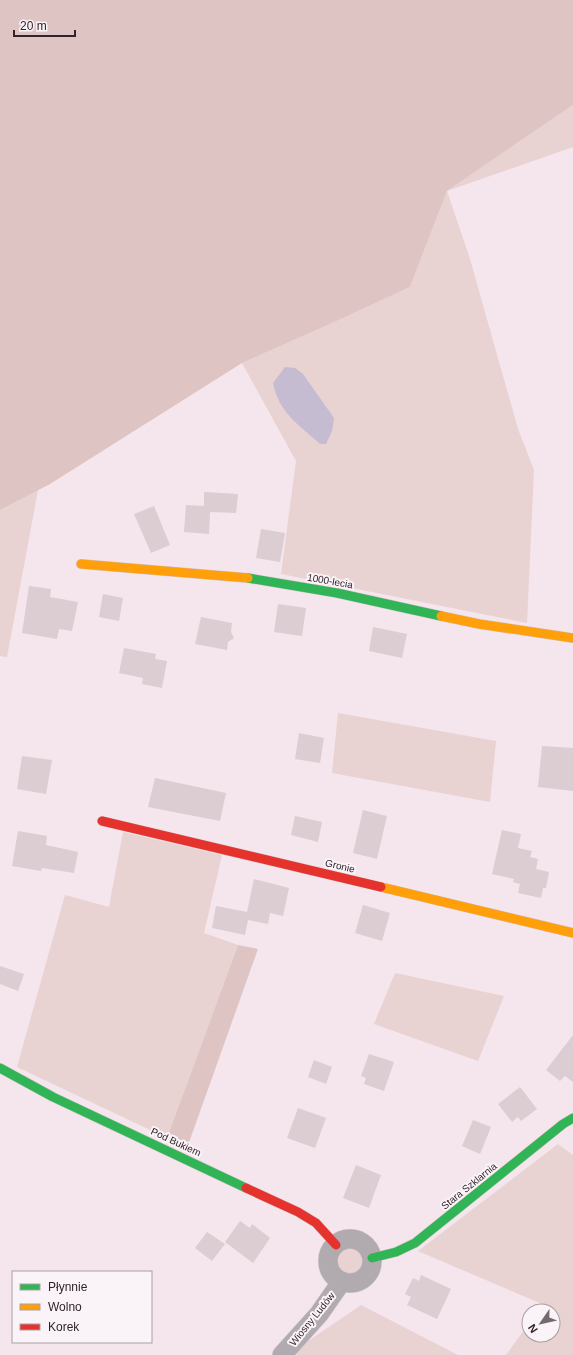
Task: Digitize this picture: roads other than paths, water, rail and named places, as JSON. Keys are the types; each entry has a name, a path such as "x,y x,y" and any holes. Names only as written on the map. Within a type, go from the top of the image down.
{"street":[{"name":"1000-lecia","path":"81,564 254,579 337,593 479,624 573,638"},
{"name":"Gronie","path":"102,821 573,933"},
{"name":"Pod Bukiem","path":"0,1068 53,1097 298,1212 316,1223 336,1245"},
{"name":"Stara Szklarnia","path":"372,1258 396,1252 415,1243 563,1124 573,1118"},
{"path":"336,1245 348,1240 355,1240 366,1246 372,1258 370,1271 361,1280 355,1283 342,1281"},
{"name":"Wiosny Ludów","path":"282,1355 319,1314 342,1281 335,1278 329,1264 329,1257 336,1245"}]}
